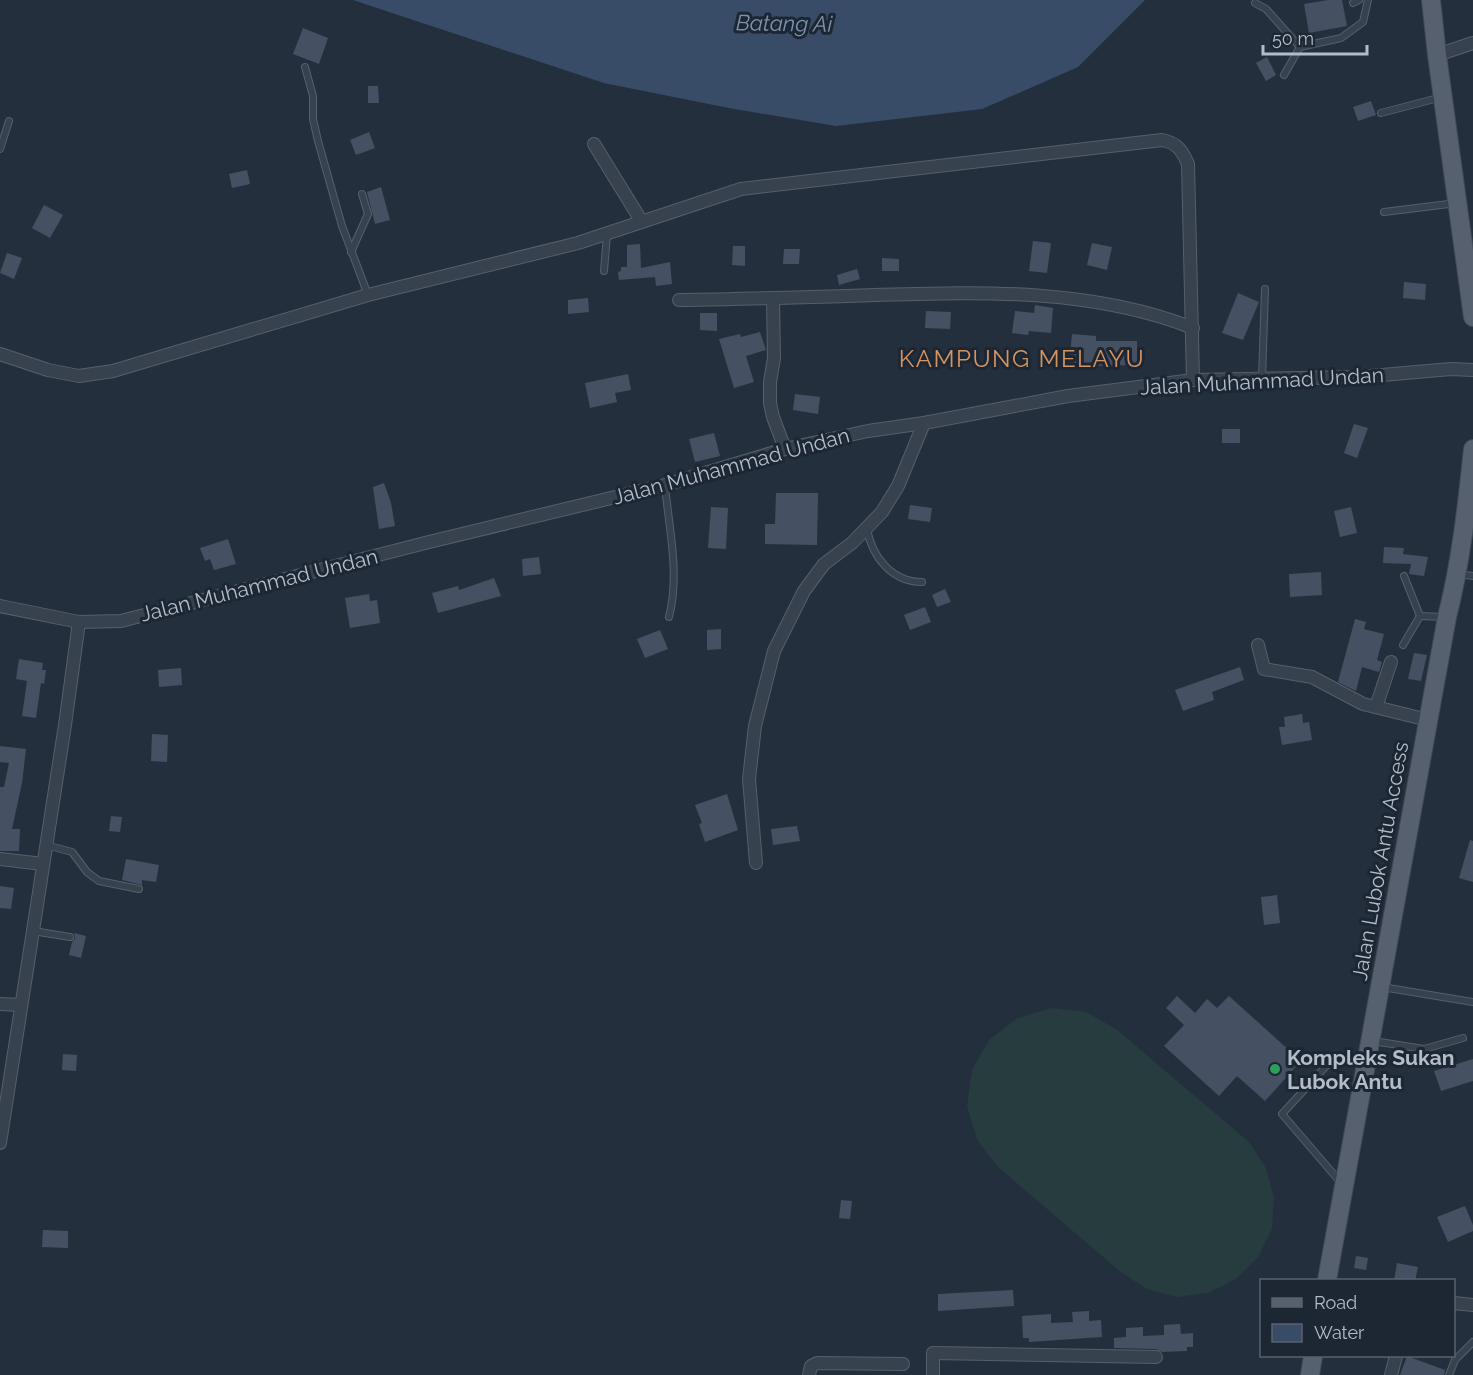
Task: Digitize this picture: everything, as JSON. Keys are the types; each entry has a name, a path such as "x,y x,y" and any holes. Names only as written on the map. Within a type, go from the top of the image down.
{"main road":[{"path":"1431,0 1473,317"},
{"name":"Jalan Lubok Antu Access","path":"1330,1279 1368,1048 1447,617 1465,575 1465,530 1473,449"},
{"path":"1310,1375 1313,1357"}],"street":[{"path":"1437,55 1473,42"},
{"path":"0,354 48,370 79,376 113,371 368,295 578,243 741,189 1151,141 1172,142 1183,152 1188,164 1193,380"},
{"path":"594,144 642,222"},
{"path":"679,300 936,294 1060,296 1166,317 1193,328"},
{"path":"773,298 774,358 770,382 770,403 785,449"},
{"name":"Jalan Muhammad Undan","path":"0,606 79,622 121,621 429,542 665,485 785,449 868,431 1068,396 1193,380 1359,377 1451,369 1473,370"},
{"path":"756,863 749,779 755,726 774,651 804,591 824,564 867,529 882,512 898,486 924,423"},
{"path":"0,1143 79,622"},
{"path":"1258,645 1264,669 1312,677 1363,704 1428,720"},
{"path":"1376,707 1391,663"},
{"path":"0,859 43,864"},
{"path":"0,1004 21,1005"},
{"path":"1455,1303 1473,1305"},
{"path":"933,1375 933,1353 1156,1357"},
{"path":"1391,1375 1396,1357"},
{"path":"809,1375 811,1366 817,1363 903,1364"}],"lane":[{"path":"1284,75 1300,47 1341,38 1363,22 1368,0"},
{"path":"1255,3 1266,9 1300,47"},
{"path":"305,67 313,96 313,119 318,141 351,252 368,295"},
{"path":"1382,113 1443,97"},
{"path":"0,149 9,121"},
{"path":"351,252 368,214 362,194"},
{"path":"1384,212 1457,203"},
{"path":"604,271 607,234"},
{"path":"1262,379 1265,288"},
{"path":"665,485 674,575 669,617"},
{"path":"867,529 874,548 886,568 903,579 922,582"},
{"path":"1404,576 1420,616"},
{"path":"1420,616 1447,617"},
{"path":"1403,645 1420,616"},
{"path":"45,845 72,852 87,872 99,881 139,890"},
{"path":"33,931 70,937"},
{"path":"1379,987 1473,1002"},
{"path":"1344,1186 1282,1114 1326,1065 1368,1048 1424,1049 1463,1038"},
{"path":"1449,1375 1455,1360 1473,1342"}],"green space":[{"path":"1052,1008 1086,1012 1116,1029 1249,1142 1266,1168 1274,1198 1272,1229 1258,1257 1236,1279 1208,1293 1177,1297 1147,1289 1122,1273 998,1167 977,1140 967,1106 972,1070 990,1039 1018,1018"}],"water":[{"name":"Batang Ai","path":"353,0 1145,0 1078,67 982,109 836,126 729,108 604,83"}],"building":[{"path":"1342,0 1347,26 1309,33 1304,4"},
{"path":"303,28 328,38 319,64 293,54"},
{"path":"1267,57 1276,75 1266,81 1256,63"},
{"path":"368,86 378,86 379,103 368,103"},
{"path":"1371,101 1376,115 1358,121 1353,107"},
{"path":"369,132 375,148 356,155 350,140"},
{"path":"247,170 250,184 232,188 229,174"},
{"path":"381,187 390,220 375,224 367,192"},
{"path":"44,205 63,215 50,238 32,228"},
{"path":"1033,241 1051,243 1047,273 1029,271"},
{"path":"1092,243 1112,247 1107,270 1087,265"},
{"path":"640,244 641,268 670,262 672,284 656,286 655,277 619,280 618,272 621,271 621,267 627,267 627,245"},
{"path":"733,246 745,246 745,266 732,265"},
{"path":"784,249 800,249 799,264 783,264"},
{"path":"7,253 22,258 14,279 0,273"},
{"path":"882,258 899,259 899,271 882,271"},
{"path":"857,269 860,279 839,285 837,275"},
{"path":"1404,282 1426,284 1425,300 1403,298"},
{"path":"1238,293 1259,302 1243,340 1222,333"},
{"path":"588,298 589,312 568,314 568,300"},
{"path":"1035,305 1053,308 1051,333 1029,331 1028,335 1012,333 1015,311 1034,313"},
{"path":"926,311 951,312 950,329 925,328"},
{"path":"700,313 717,313 717,331 700,330"},
{"path":"760,332 766,350 746,356 754,382 734,388 719,339"},
{"path":"1072,334 1096,336 1096,341 1137,341 1137,365 1093,366 1093,369 1069,366"},
{"path":"628,374 631,390 615,393 617,402 590,408 585,383"},
{"path":"795,394 820,397 818,414 793,410"},
{"path":"1354,424 1368,428 1357,458 1344,453"},
{"path":"1222,429 1240,429 1240,443 1222,443"},
{"path":"714,433 720,456 695,462 689,439"},
{"path":"384,483 391,503 395,526 379,529 373,487"},
{"path":"776,493 818,493 817,545 765,544 765,524 775,524"},
{"path":"910,505 932,508 930,522 908,519"},
{"path":"711,507 728,508 726,549 708,548"},
{"path":"1351,507 1357,533 1340,537 1334,511"},
{"path":"228,539 236,564 214,570 210,559 205,561 200,548"},
{"path":"1384,547 1404,548 1403,554 1428,557 1424,576 1409,574 1411,564 1383,563"},
{"path":"539,557 541,574 523,576 522,559"},
{"path":"1321,572 1322,595 1290,597 1289,574"},
{"path":"494,578 501,596 438,613 432,593 458,586 459,590"},
{"path":"945,589 951,602 937,607 932,595"},
{"path":"369,594 370,601 377,600 380,623 350,628 345,598"},
{"path":"925,607 931,622 910,630 904,615"},
{"path":"1355,619 1366,622 1364,629 1384,634 1377,660 1382,662 1379,672 1362,667 1356,691 1338,682"},
{"path":"721,629 721,649 707,650 707,630"},
{"path":"660,630 668,649 645,658 637,639"},
{"path":"1414,653 1427,655 1421,681 1408,679"},
{"path":"19,659 43,663 42,670 46,670 44,684 41,683 36,718 22,716 27,681 16,679"},
{"path":"1240,667 1244,680 1212,692 1214,700 1183,711 1175,690"},
{"path":"181,668 182,685 159,687 158,670"},
{"path":"1302,714 1303,723 1309,722 1312,740 1282,745 1279,727 1285,727 1284,717"},
{"path":"152,734 168,735 167,762 151,761"},
{"path":"0,746 26,749 22,783 12,829 20,829 19,851 0,851 0,787 4,787 9,763 0,762"},
{"path":"727,794 738,830 705,842 699,824 702,823 695,805"},
{"path":"111,816 122,817 120,832 109,831"},
{"path":"797,826 800,841 773,845 771,829"},
{"path":"1470,840 1473,841 1473,882 1459,878"},
{"path":"126,859 159,865 156,882 142,880 142,885 122,880"},
{"path":"0,886 14,888 11,909 0,908"},
{"path":"1277,895 1280,923 1264,925 1261,897"},
{"path":"74,933 86,936 81,958 69,955 75,938"},
{"path":"1177,996 1195,1013 1207,999 1217,1008 1229,996 1301,1061 1265,1101 1237,1076 1219,1096 1164,1046 1184,1025 1166,1008"},
{"path":"63,1054 77,1055 76,1071 62,1070"},
{"path":"1473,1059 1473,1081 1441,1091 1434,1071"},
{"path":"841,1200 852,1201 850,1219 839,1218"},
{"path":"1465,1206 1473,1225 1473,1231 1448,1242 1437,1217"},
{"path":"43,1230 68,1231 68,1248 42,1247"},
{"path":"1356,1256 1368,1258 1366,1270 1354,1268"},
{"path":"1397,1263 1418,1267 1415,1279 1394,1279"},
{"path":"1013,1290 1014,1306 938,1311 938,1294"},
{"path":"1089,1311 1089,1321 1101,1320 1102,1337 1029,1342 1029,1338 1023,1338 1022,1316 1051,1314 1051,1323 1073,1322 1072,1312"},
{"path":"1180,1324 1181,1334 1193,1333 1193,1347 1187,1347 1187,1351 1162,1352 1156,1349 1114,1348 1114,1338 1126,1337 1126,1328 1143,1327 1143,1336 1164,1335 1164,1325"},
{"path":"1407,1357 1445,1370 1444,1375 1400,1375"}],"place":[{"name":"Kompleks Sukan Lubok Antu","path":"1275,1069"}],"district":[{"name":"KAMPUNG MELAYU","path":"1022,358"}]}
